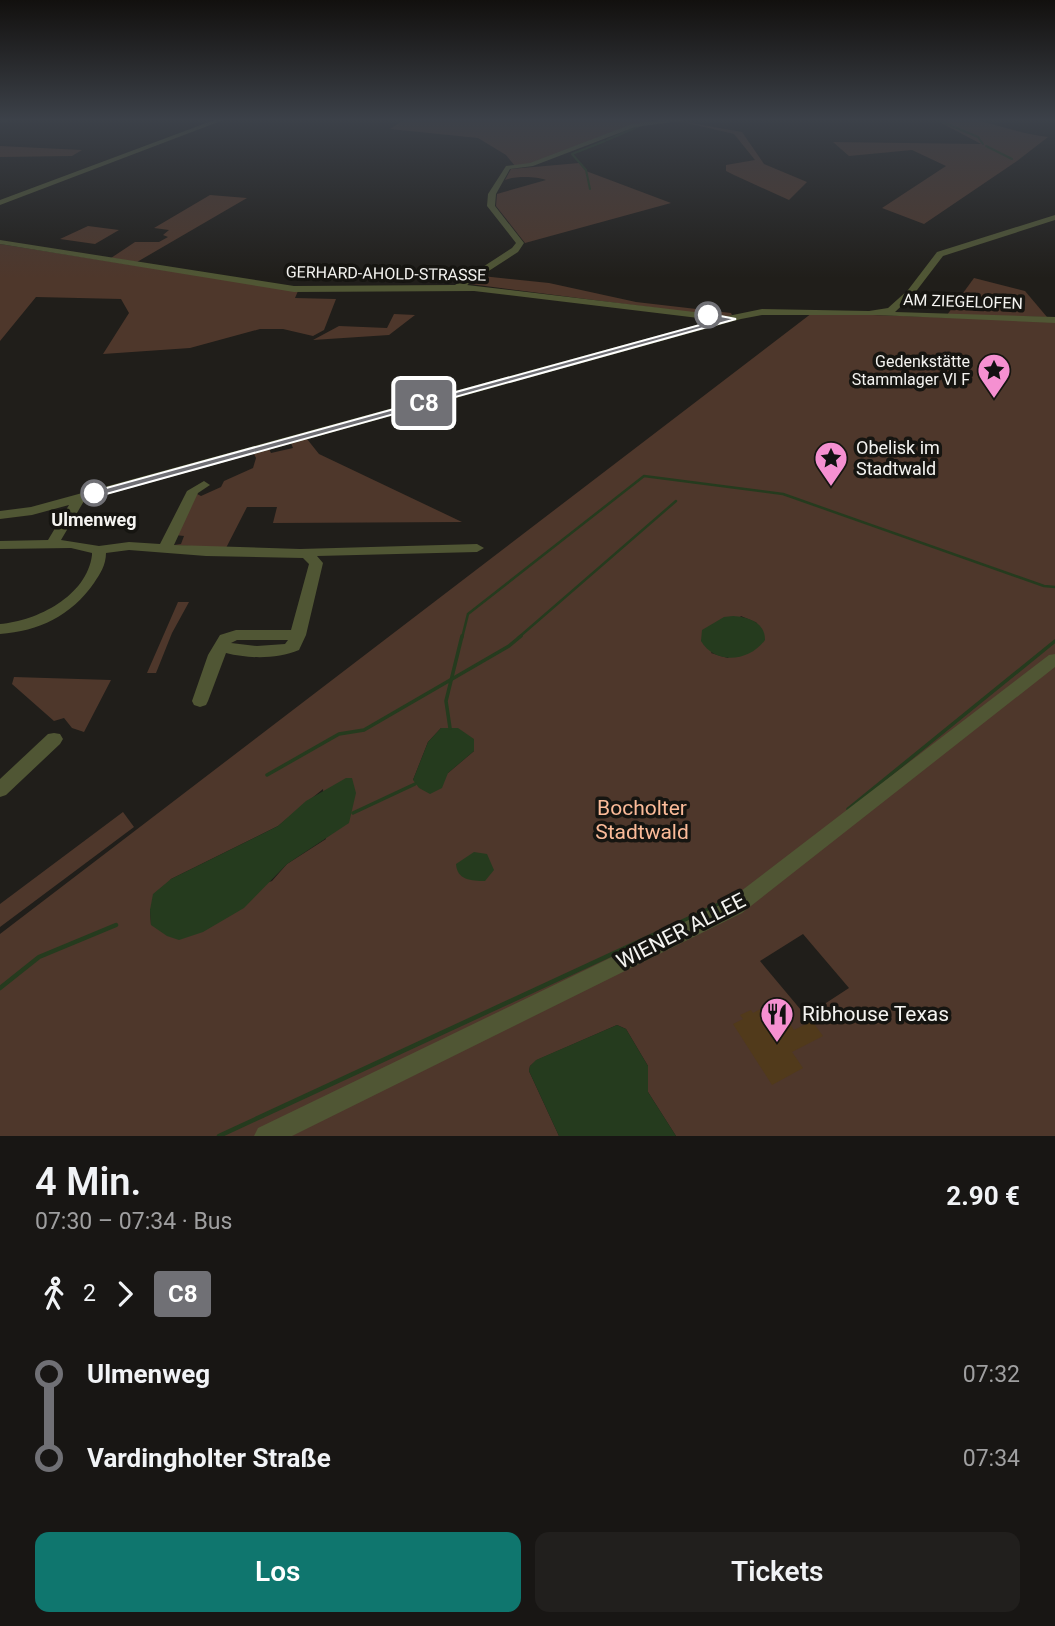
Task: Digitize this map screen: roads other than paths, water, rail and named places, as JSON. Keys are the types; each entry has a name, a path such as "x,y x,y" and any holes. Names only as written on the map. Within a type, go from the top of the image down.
{"street":[{"path":"0,203 82,172"},
{"path":"457,287 515,250 520,243 491,206 492,194 505,172"},
{"path":"894,312 940,254 1055,217"},
{"name":"GERHARD-AHOLD-STRASSE","path":"0,242 301,290 457,287 731,319"},
{"name":"AM ZIEGELOFEN","path":"731,319 757,313 787,311 869,314 894,312 1055,320"},
{"path":"0,515 32,511 731,319"},
{"path":"165,549 193,491 204,485"},
{"path":"52,544 80,497"},
{"path":"0,545 81,545 99,550 130,546 212,552 379,552 397,548 477,548"},
{"path":"0,629 37,624 61,611 92,575 100,558 99,550"},
{"path":"200,701 216,655 223,647 223,642 232,635 298,635 316,563 308,555 297,552"},
{"name":"WIENER ALLEE","path":"266,1136 735,907 1055,659"},
{"path":"0,790 54,739"}],"waterway":[{"path":"586,172 590,189"},
{"path":"462,638 468,614 644,476 783,494 1044,586 1055,587"},
{"path":"518,638 676,501"},
{"path":"451,679 462,636"},
{"path":"451,679 509,646 521,636"},
{"path":"848,809 1055,641"},
{"path":"267,775 339,734 364,730 451,679"},
{"path":"450,728 446,701 451,679"},
{"path":"353,813 415,784"},
{"path":"219,1136 733,898"},
{"path":"0,988 39,957 116,925"}],"place":[{"name":"Gedenkstätte Stammlager VI F","path":"994,400"},
{"name":"Obelisk im Stadtwald","path":"831,488"},
{"name":"Ulmenweg","path":"94,493"},
{"name":"Ribhouse Texas","path":"777,1044"}],"park label":[{"name":"Bocholter Stadtwald","path":"642,820"}]}
